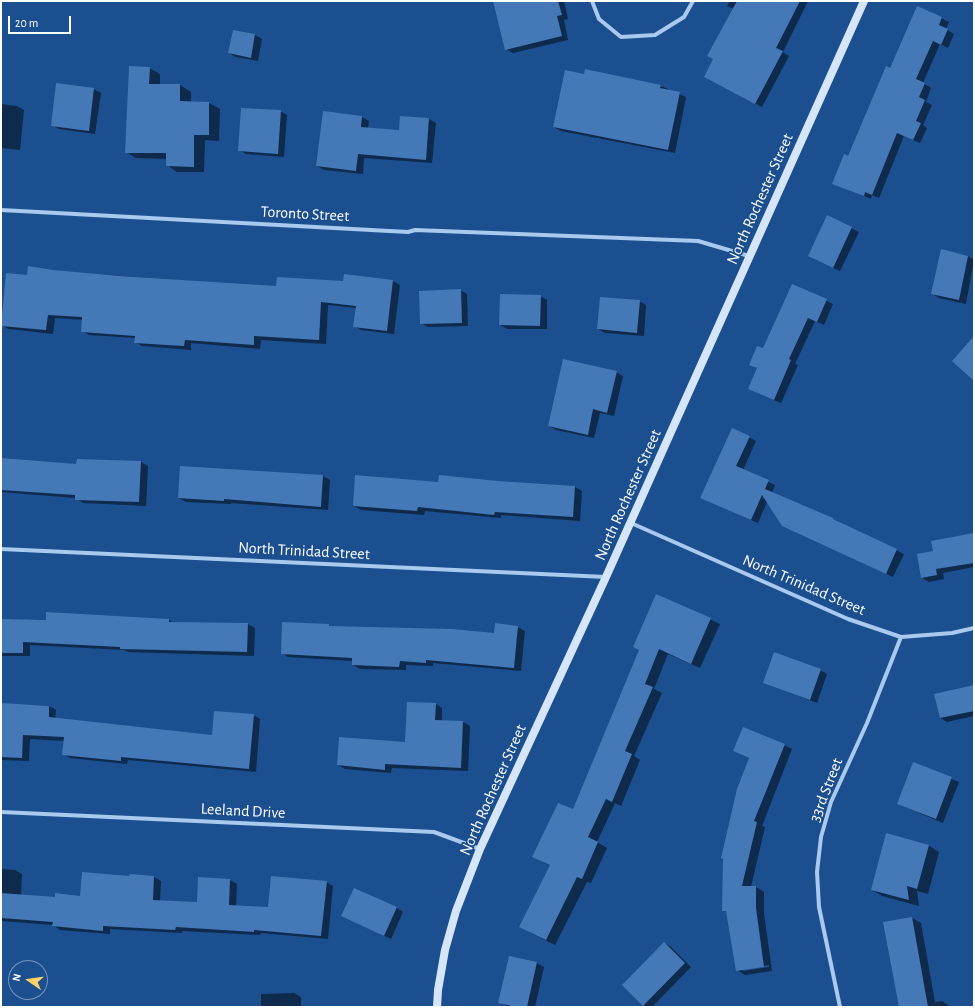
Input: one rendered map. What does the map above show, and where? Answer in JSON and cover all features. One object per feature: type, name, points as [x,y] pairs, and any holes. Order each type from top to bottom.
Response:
[{"type":"street","points":[[592,1],[599,19],[621,37],[655,35],[684,17],[693,1]]},
{"type":"street","name":"North Rochester Street","points":[[437,1007],[438,990],[445,950],[456,911],[480,849],[631,523],[864,1]]},
{"type":"street","name":"Toronto Street","points":[[1,210],[408,232],[415,230],[698,242],[749,256]]},
{"type":"street","name":"North Trinidad Street","points":[[631,523],[848,619],[901,637],[952,633],[974,628]]},
{"type":"street","name":"North Trinidad Street","points":[[1,549],[606,578]]},
{"type":"street","name":"33rd Street","points":[[840,1007],[819,907],[817,872],[821,837],[831,802],[867,723],[901,637]]},
{"type":"street","name":"Leeland Drive","points":[[1,812],[434,832],[480,849]]},
{"type":"building","points":[[493,1],[558,1],[562,15],[557,16],[562,36],[505,50]]},
{"type":"building","points":[[737,1],[800,1],[776,48],[783,51],[755,104],[704,77],[713,59],[707,56]]},
{"type":"building","points":[[917,6],[942,17],[939,25],[948,29],[941,45],[933,41],[916,79],[925,83],[919,97],[925,100],[916,121],[921,123],[913,140],[897,133],[872,195],[865,192],[864,196],[832,184],[844,154],[848,156],[886,66],[890,68]]},
{"type":"building","points":[[233,30],[255,34],[251,58],[228,53]]},
{"type":"building","points":[[129,66],[150,67],[149,84],[180,84],[180,101],[209,102],[209,135],[194,135],[194,167],[166,166],[166,153],[125,153]]},
{"type":"building","points":[[585,69],[661,85],[660,88],[680,92],[668,150],[553,127],[565,70],[584,74]]},
{"type":"building","points":[[56,83],[94,88],[89,131],[51,126]]},
{"type":"building","points":[[241,108],[281,110],[278,154],[238,151]]},
{"type":"building","points":[[323,111],[362,116],[361,127],[399,130],[400,116],[429,118],[426,160],[358,154],[356,171],[316,166]]},
{"type":"building","points":[[827,215],[852,227],[833,268],[808,256]]},
{"type":"building","points":[[941,249],[968,256],[959,300],[931,294]]},
{"type":"building","points":[[28,266],[53,270],[120,276],[276,286],[277,277],[343,281],[344,274],[393,280],[387,331],[353,327],[356,306],[321,302],[319,340],[254,336],[254,345],[185,340],[184,346],[134,343],[135,336],[81,332],[82,317],[48,315],[46,330],[1,326],[6,273],[27,275]]},
{"type":"building","points":[[792,284],[827,299],[817,322],[808,318],[789,359],[791,360],[774,400],[748,389],[757,368],[749,365],[757,346],[763,348]]},
{"type":"building","points":[[461,289],[462,323],[420,324],[419,291]]},
{"type":"building","points":[[500,294],[541,295],[540,326],[499,325]]},
{"type":"building","points":[[600,297],[640,300],[637,333],[597,329]]},
{"type":"building","points":[[974,336],[974,381],[952,361]]},
{"type":"building","points":[[563,359],[617,371],[607,413],[593,409],[588,435],[548,426]]},
{"type":"building","points":[[732,428],[750,436],[736,466],[769,480],[765,489],[833,518],[897,549],[886,574],[782,526],[762,495],[751,520],[700,498]]},
{"type":"building","points":[[1,458],[76,464],[77,459],[141,461],[139,502],[75,500],[75,495],[1,490]]},
{"type":"building","points":[[180,466],[323,475],[321,507],[224,499],[224,501],[178,498]]},
{"type":"building","points":[[355,475],[438,482],[439,475],[498,481],[575,486],[573,517],[495,512],[494,515],[418,507],[417,511],[353,506]]},
{"type":"building","points":[[974,533],[974,563],[936,569],[937,575],[921,578],[917,554],[933,551],[931,541]]},
{"type":"building","points":[[656,594],[711,618],[691,664],[659,649],[645,684],[653,687],[625,751],[632,754],[612,802],[606,799],[588,837],[598,842],[582,879],[577,877],[546,940],[519,927],[550,865],[532,857],[558,803],[573,809],[639,650],[633,647]]},
{"type":"building","points":[[46,612],[169,619],[169,622],[248,623],[247,652],[120,649],[120,647],[23,642],[23,653],[1,653],[1,619],[46,620]]},
{"type":"building","points":[[282,622],[329,624],[329,626],[452,629],[494,633],[495,623],[518,626],[514,668],[426,660],[426,663],[400,661],[399,667],[352,665],[352,658],[281,654]]},
{"type":"building","points":[[774,652],[821,669],[810,700],[763,683]]},
{"type":"building","points":[[974,685],[974,711],[940,718],[934,694]]},
{"type":"building","points":[[407,702],[436,703],[435,720],[463,721],[461,768],[385,764],[385,770],[337,765],[339,737],[405,742]]},
{"type":"building","points":[[1,703],[49,706],[49,717],[212,735],[214,711],[254,714],[249,769],[121,757],[121,761],[62,755],[64,737],[23,735],[22,758],[1,757]]},
{"type":"building","points":[[743,727],[785,744],[754,821],[757,822],[742,886],[756,886],[756,908],[764,967],[736,971],[726,911],[722,911],[723,859],[721,858],[737,789],[749,758],[733,751]]},
{"type":"building","points":[[913,762],[952,777],[936,819],[897,804]]},
{"type":"building","points":[[886,833],[929,845],[917,889],[907,886],[909,900],[871,890]]},
{"type":"building","points":[[82,872],[129,876],[130,874],[154,876],[153,900],[197,902],[198,877],[230,879],[229,905],[268,907],[271,876],[327,881],[321,936],[254,930],[254,932],[176,927],[175,930],[103,926],[103,931],[52,926],[53,922],[1,918],[1,893],[55,897],[55,893],[80,896]]},
{"type":"building","points":[[354,888],[397,907],[384,936],[341,916]]},
{"type":"building","points":[[912,917],[928,1007],[899,1007],[883,922]]},
{"type":"building","points":[[664,942],[685,963],[643,1006],[622,985]]},
{"type":"building","points":[[509,956],[537,962],[527,1007],[516,1007],[498,1003]]}]
